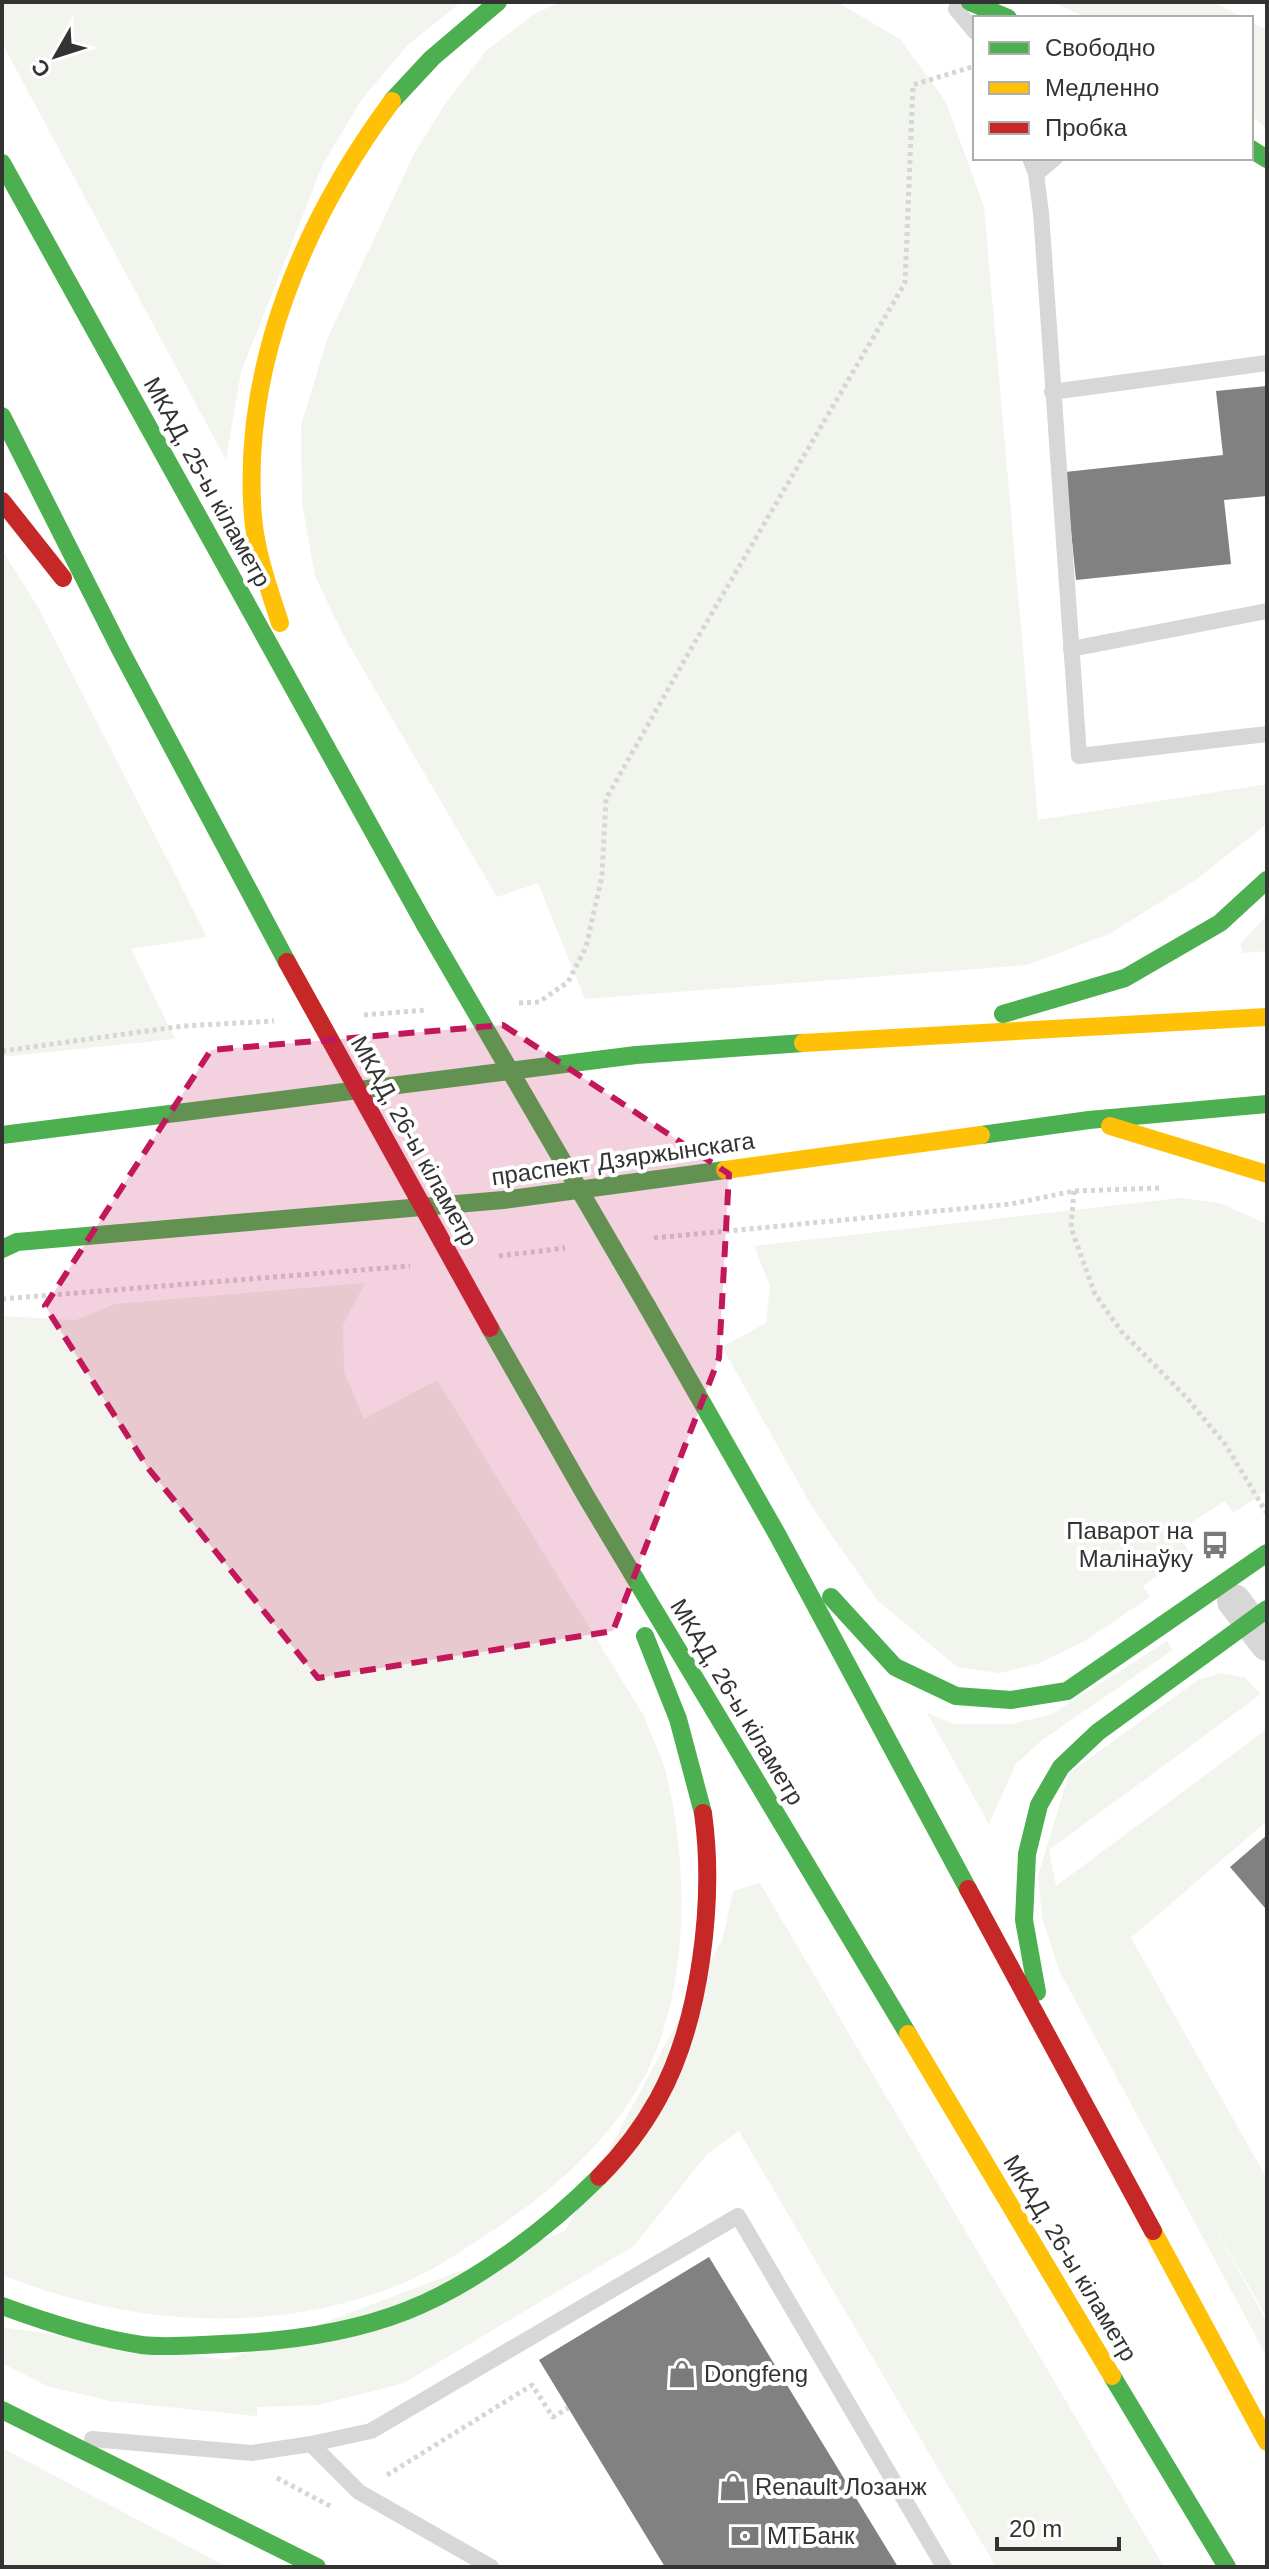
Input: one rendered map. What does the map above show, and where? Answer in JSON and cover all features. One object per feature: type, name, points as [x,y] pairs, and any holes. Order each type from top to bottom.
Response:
[{"type":"highway","points":[[310,717],[262,568],[253,516],[256,404],[269,346],[293,272],[362,141],[397,95],[444,44],[498,2]]},
{"type":"highway","points":[[970,2],[1003,16]]},
{"type":"highway","name":"МКАД, 25-ы кіламетр","points":[[2,163],[425,925],[777,1534]]},
{"type":"highway","points":[[2,416],[122,653]]},
{"type":"highway","points":[[2,501],[122,653]]},
{"type":"highway","name":"МКАД, 26-ы кіламетр","points":[[122,653],[287,962],[587,1498],[1227,2567]]},
{"type":"highway","points":[[935,1034],[1125,978],[1220,923],[1267,880]]},
{"type":"highway","points":[[2,1135],[636,1055],[935,1034],[1267,1017]]},
{"type":"highway","name":"праспект Дзяржынскага","points":[[10,1246],[503,1200],[1089,1120],[1267,1104]]},
{"type":"highway","points":[[1089,1120],[1267,1174]]},
{"type":"highway","points":[[2,2306],[60,2327],[146,2345],[240,2344],[310,2337],[401,2313],[476,2276],[547,2225],[598,2180],[646,2120],[676,2059],[691,2000],[706,1925],[708,1864],[702,1803],[665,1684],[587,1498]]},
{"type":"highway","points":[[777,1534],[862,1634],[895,1667],[956,1696],[1011,1700],[1067,1691],[1267,1553]]},
{"type":"highway","points":[[777,1534],[1267,2442]]},
{"type":"highway","points":[[1043,2030],[1024,1920],[1027,1854],[1039,1805],[1061,1767],[1098,1732],[1261,1625]]},
{"type":"highway","points":[[2,2410],[317,2567]]},
{"type":"street","points":[[1222,1585],[1261,1625]]},
{"type":"lane","points":[[950,2],[973,30]]},
{"type":"lane","points":[[1033,166],[1041,213],[1079,756],[1267,734]]},
{"type":"lane","points":[[1052,392],[1267,363]]},
{"type":"lane","points":[[1071,649],[1267,611]]},
{"type":"lane","points":[[51,2436],[252,2453],[371,2431],[738,2216],[944,2567]]},
{"type":"lane","points":[[311,2444],[359,2492],[491,2567]]},
{"type":"path","points":[[507,1004],[539,1002],[568,982],[586,947],[602,876],[606,799],[905,283],[913,85],[973,67]]},
{"type":"path","points":[[351,1015],[429,1010]]},
{"type":"path","points":[[2,1051],[183,1026],[288,1020]]},
{"type":"path","points":[[650,1239],[1011,1204],[1074,1191],[1071,1228],[1095,1294],[1121,1331],[1186,1397],[1225,1444],[1267,1512]]},
{"type":"path","points":[[491,1256],[571,1248]]},
{"type":"path","points":[[2,1299],[412,1265]]},
{"type":"path","points":[[269,2473],[335,2509],[532,2385],[553,2417],[568,2408]]},
{"type":"highlighted area","points":[[503,1025],[729,1174],[719,1358],[613,1631],[318,1678],[148,1468],[45,1306],[211,1050]]},
{"type":"shaded area","points":[[2,2],[461,2],[408,45],[362,99],[323,164],[241,372],[226,460],[2,43]]},
{"type":"shaded area","points":[[561,2],[837,2],[900,39],[946,102],[984,207],[1038,820],[1267,784],[1267,824],[1194,881],[1109,934],[1027,965],[585,999],[538,883],[497,897],[343,635],[315,576],[302,503],[301,425],[328,337],[414,154],[445,104],[486,51],[534,14]]},
{"type":"shaded area","points":[[1052,2],[1213,2],[1240,16],[1083,16]]},
{"type":"shaded area","points":[[1253,23],[1267,30],[1267,128],[1253,118]]},
{"type":"shaded area","points":[[2,550],[39,609],[207,937],[131,949],[175,1039],[2,1057]]},
{"type":"shaded area","points":[[1267,915],[1267,951],[1243,953],[1240,944]]},
{"type":"shaded area","points":[[1180,1198],[1220,1203],[1267,1224],[1267,1490],[1233,1513],[1225,1501],[1176,1532],[1190,1553],[1143,1586],[1150,1597],[1083,1642],[1037,1664],[1000,1673],[957,1667],[877,1600],[812,1507],[722,1347],[766,1323],[770,1286],[754,1246]]},
{"type":"shaded area","points":[[365,1283],[343,1325],[344,1372],[364,1419],[437,1380],[644,1716],[659,1752],[674,1811],[681,1892],[676,1976],[667,2017],[654,2055],[637,2090],[609,2129],[576,2165],[501,2225],[448,2260],[405,2282],[343,2303],[294,2313],[245,2318],[195,2318],[145,2313],[49,2292],[2,2275],[2,1316],[76,1320],[115,1304]]},
{"type":"shaded area","points":[[1167,1641],[1173,1650],[1042,1740],[1016,1764],[989,1824],[927,1713],[953,1724],[1011,1724],[1050,1715]]},
{"type":"shaded area","points":[[1220,1673],[1244,1677],[1261,1694],[1049,1850],[1056,1886],[1267,1729],[1267,1821],[1131,1938],[1267,2179],[1267,2318],[1204,2208],[1267,2322],[1267,2357],[1059,1970],[1042,1917],[1038,1876],[1069,1773],[1198,1680]]},
{"type":"shaded area","points":[[760,1883],[1164,2567],[996,2567],[739,2131],[707,2154],[634,2246],[404,2383],[318,2405],[257,2407],[257,2416],[110,2401],[47,2386],[2,2363],[2,2327],[226,2360],[565,2231],[723,1938],[733,1891]]},
{"type":"shaded area","points":[[2,2448],[227,2567],[2,2567]]},
{"type":"building","points":[[1267,386],[1267,496],[1224,500],[1231,564],[1076,580],[1065,472],[1223,455],[1216,391]]},
{"type":"building","points":[[1267,1835],[1267,1906],[1265,1908],[1230,1867]]},
{"type":"building","name":"Renault Лозанж","points":[[709,2257],[898,2567],[665,2567],[539,2360]]},
{"type":"traffic: fast","points":[[392,101],[432,58],[498,2]]},
{"type":"traffic: fast","points":[[970,2],[1003,16]]},
{"type":"traffic: fast","points":[[1253,150],[1267,159]]},
{"type":"traffic: fast","points":[[2,163],[425,925]]},
{"type":"traffic: fast","points":[[2,416],[122,653],[287,962]]},
{"type":"traffic: fast","points":[[1003,1014],[1125,978],[1220,923],[1267,880]]},
{"type":"traffic: fast","points":[[425,925],[647,1306]]},
{"type":"traffic: fast","points":[[2,1135],[636,1055],[803,1043]]},
{"type":"traffic: fast","points":[[981,1135],[1089,1120],[1267,1104]]},
{"type":"traffic: fast","points":[[2,1249],[17,1242],[503,1200],[725,1170]]},
{"type":"traffic: fast","points":[[647,1306],[777,1534],[968,1889]]},
{"type":"traffic: fast","points":[[490,1328],[587,1498],[908,2034]]},
{"type":"traffic: fast","points":[[831,1597],[895,1667],[956,1696],[1011,1700],[1067,1691],[1267,1553]]},
{"type":"traffic: fast","points":[[1037,1992],[1024,1920],[1027,1854],[1039,1805],[1061,1767],[1098,1732],[1267,1609]]},
{"type":"traffic: fast","points":[[645,1636],[678,1719],[703,1813]]},
{"type":"traffic: fast","points":[[2,2306],[89,2334],[152,2346],[268,2341],[338,2331],[406,2311],[458,2286],[533,2235],[599,2177]]},
{"type":"traffic: fast","points":[[1112,2376],[1227,2567]]},
{"type":"traffic: fast","points":[[2,2410],[317,2567]]},
{"type":"traffic: slow","points":[[280,623],[260,557],[253,517],[252,461],[257,405],[285,297],[306,245],[331,195],[392,101]]},
{"type":"traffic: slow","points":[[803,1043],[1267,1017]]},
{"type":"traffic: slow","points":[[1110,1126],[1267,1174]]},
{"type":"traffic: slow","points":[[725,1170],[981,1135]]},
{"type":"traffic: slow","points":[[908,2034],[1112,2376]]},
{"type":"traffic: slow","points":[[1153,2231],[1267,2442]]},
{"type":"traffic: jam","points":[[2,501],[63,578]]},
{"type":"traffic: jam","points":[[287,962],[490,1328]]},
{"type":"traffic: jam","points":[[599,2177],[652,2110],[673,2068],[685,2034],[701,1959],[705,1921],[707,1883],[703,1813]]},
{"type":"traffic: jam","points":[[968,1889],[1153,2231]]},
{"type":"place","name":"Паварот на Малінаўку","points":[[1215,1545]]},
{"type":"place","name":"Dongfeng","points":[[682,2374]]},
{"type":"place","name":"Renault Лозанж","points":[[733,2487]]},
{"type":"place","name":"МТБанк","points":[[745,2536]]}]
